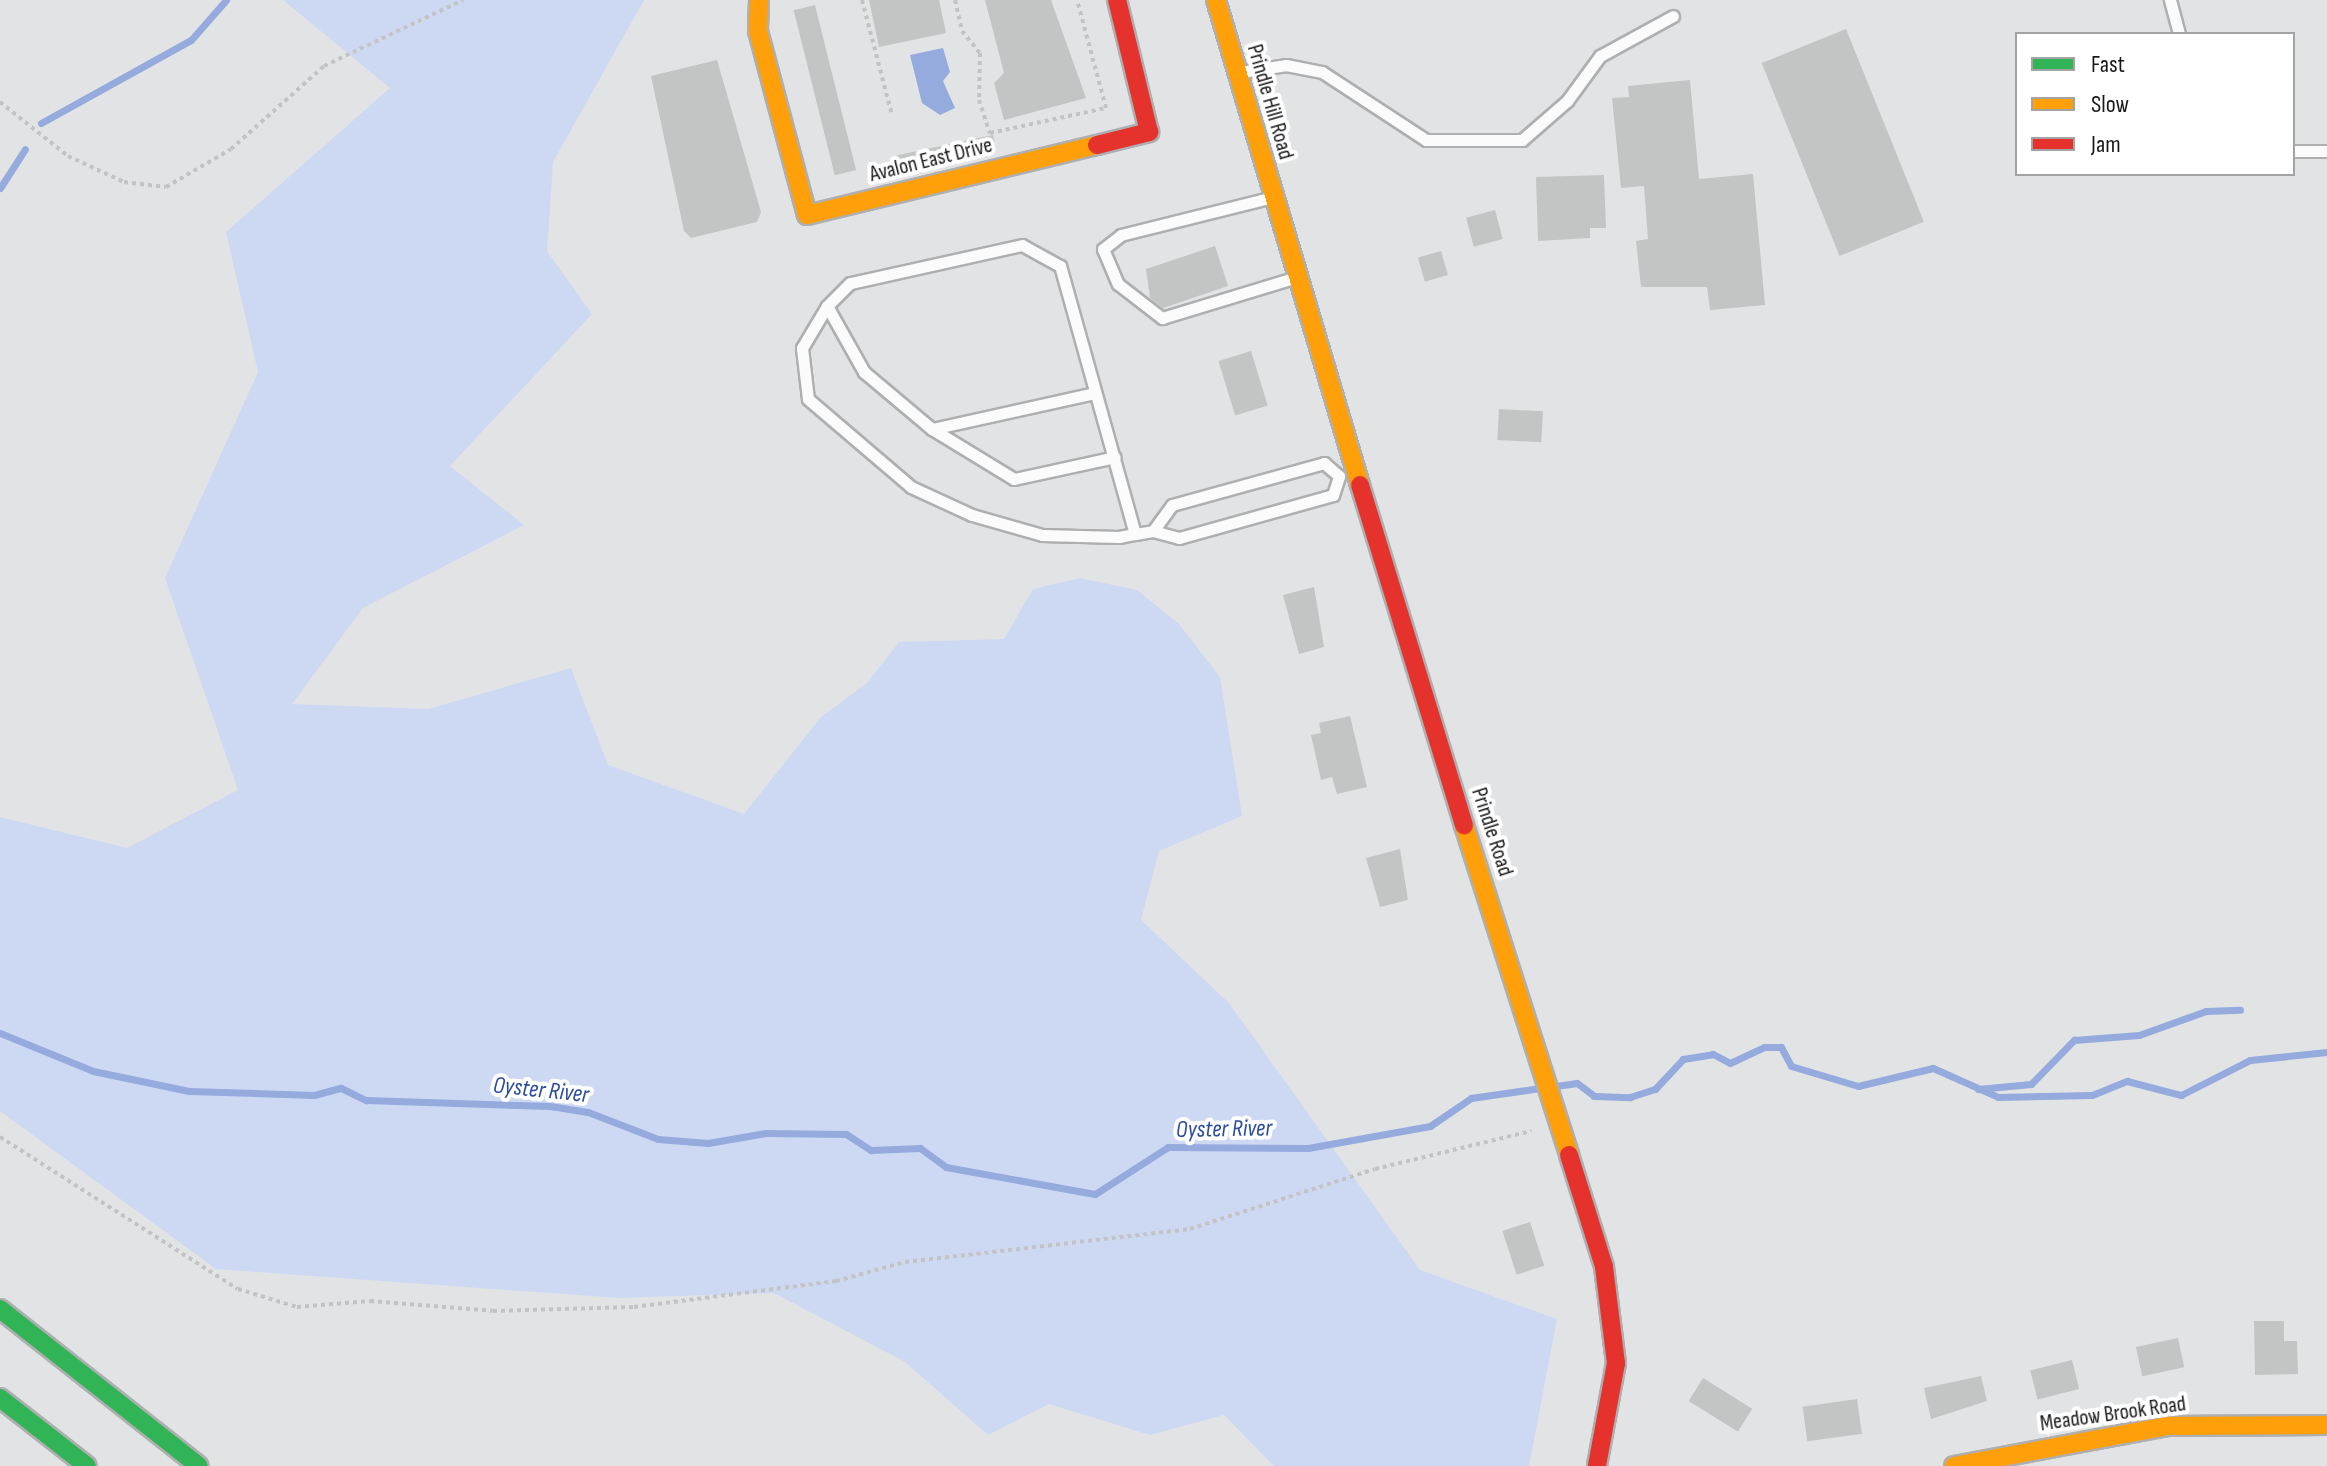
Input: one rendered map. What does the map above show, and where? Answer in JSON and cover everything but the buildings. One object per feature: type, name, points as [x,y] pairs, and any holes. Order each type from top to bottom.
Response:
[{"type":"main road","name":"Avalon East Drive","points":[[759,0],[758,31],[807,215],[1149,132],[1117,0]]},
{"type":"main road","name":"Prindle Hill Road","points":[[1216,0],[1280,218]]},
{"type":"main road","name":"Prindle Road","points":[[1280,218],[1347,473],[1558,1118],[1615,1333],[1613,1399],[1597,1466]]},
{"type":"main road","points":[[0,1309],[199,1466]]},
{"type":"main road","points":[[0,1398],[87,1466]]},
{"type":"main road","name":"Meadow Brook Road","points":[[1954,1466],[2168,1426],[2327,1425]]},
{"type":"lane","points":[[2170,0],[2178,32]]},
{"type":"lane","points":[[1236,73],[1286,65],[1322,72],[1426,140],[1522,140],[1567,101],[1600,56],[1673,16]]},
{"type":"lane","points":[[2295,151],[2327,151]]},
{"type":"lane","points":[[1273,197],[1121,235],[1103,249],[1118,284],[1162,318],[1297,276]]},
{"type":"lane","points":[[1135,534],[1060,266],[1022,245],[850,283],[827,306],[802,348],[808,399],[911,487],[1042,535],[1135,534],[1153,531],[1179,538],[1333,495],[1347,473],[1324,463],[1172,505],[1153,531]]},
{"type":"lane","points":[[827,306],[864,372],[932,429],[1014,479],[1115,457]]},
{"type":"lane","points":[[932,429],[1094,393]]},
{"type":"path","points":[[0,102],[68,156],[124,182],[166,187],[242,140],[324,66],[463,0]]},
{"type":"path","points":[[862,0],[892,115]]},
{"type":"path","points":[[955,0],[962,31],[980,53],[979,100],[990,133],[1106,108],[1077,0]]},
{"type":"path","points":[[0,1137],[238,1289],[297,1307],[370,1301],[493,1311],[634,1307],[836,1281],[905,1262],[1190,1229],[1375,1169],[1468,1151],[1558,1118]]},
{"type":"shaded area","points":[[283,0],[644,0],[553,162],[547,251],[592,314],[450,466],[524,525],[363,608],[292,704],[428,709],[571,668],[608,765],[744,814],[821,717],[867,683],[899,642],[1004,639],[1033,589],[1080,578],[1137,590],[1179,624],[1220,677],[1242,816],[1159,851],[1141,920],[1229,1003],[1420,1270],[1557,1319],[1529,1466],[1274,1466],[1224,1415],[1150,1435],[1049,1404],[988,1435],[905,1362],[774,1293],[619,1298],[216,1269],[0,1111],[0,817],[127,848],[238,790],[165,578],[258,372],[226,232],[390,88]]},
{"type":"water","points":[[943,48],[950,72],[943,81],[955,108],[940,115],[922,103],[910,55]]},
{"type":"waterway","points":[[41,123],[191,40],[226,0]]},
{"type":"waterway","points":[[0,188],[25,149]]},
{"type":"waterway","points":[[1978,1089],[2031,1084],[2074,1040],[2139,1035],[2206,1011],[2240,1010]]},
{"type":"waterway","name":"Oyster River","points":[[0,1033],[93,1071],[189,1091],[314,1095],[341,1088],[366,1100],[550,1106],[588,1112],[658,1139],[708,1143],[766,1133],[846,1134],[871,1150],[920,1148],[946,1167],[1095,1194],[1168,1147],[1308,1148],[1430,1126],[1471,1098],[1540,1088]]},
{"type":"waterway","name":"Oyster River","points":[[1556,1086],[1577,1083],[1594,1096],[1630,1097],[1655,1089],[1683,1059],[1713,1054],[1730,1063],[1764,1047],[1781,1047],[1791,1066],[1858,1086],[1933,1068],[1998,1097],[2092,1095],[2127,1081],[2181,1095],[2250,1060],[2327,1052]]},
{"type":"traffic: fast","points":[[0,1309],[199,1466]]},
{"type":"traffic: fast","points":[[0,1398],[87,1466]]},
{"type":"traffic: slow","points":[[759,0],[758,31],[807,215],[1097,145]]},
{"type":"traffic: slow","points":[[1216,0],[1360,485]]},
{"type":"traffic: slow","points":[[1464,825],[1569,1155]]},
{"type":"traffic: slow","points":[[1954,1466],[2168,1426],[2327,1425]]},
{"type":"traffic: jam","points":[[1097,145],[1149,132],[1117,0]]},
{"type":"traffic: jam","points":[[1360,485],[1464,825]]},
{"type":"traffic: jam","points":[[1569,1155],[1604,1267],[1616,1363],[1597,1466]]}]
